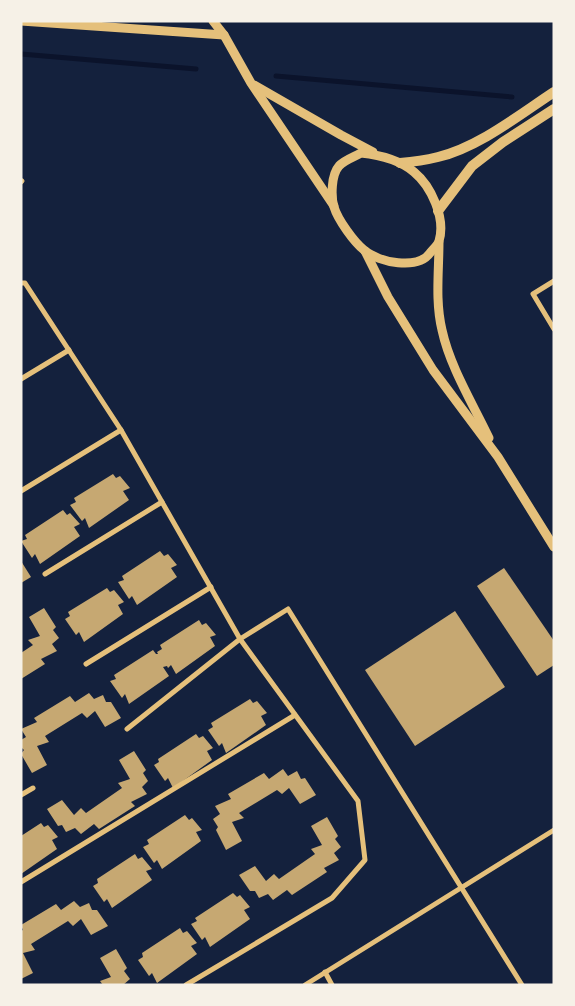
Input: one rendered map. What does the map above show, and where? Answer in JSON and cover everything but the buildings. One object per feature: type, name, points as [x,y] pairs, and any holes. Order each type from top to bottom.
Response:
[{"type":"main road","points":[[400,163],[439,157],[464,147],[496,130],[554,92]]},
{"type":"main road","points":[[438,211],[472,166],[503,142],[554,109]]},
{"type":"street","points":[[213,21],[224,35],[252,84],[334,206],[346,229],[365,251],[388,297],[433,370],[498,457],[554,547]]},
{"type":"street","points":[[21,22],[224,35]]},
{"type":"street","points":[[252,84],[341,135],[400,163],[414,172],[426,185],[438,211],[440,225],[438,301],[448,354],[498,457]]},
{"type":"street","points":[[334,206],[334,176],[338,167],[348,159],[362,153],[380,155]]},
{"type":"street","points":[[365,251],[391,262],[409,263],[426,258],[439,241]]},
{"type":"street","points":[[554,281],[533,294],[554,329]]},
{"type":"street","points":[[21,283],[25,283],[121,430],[240,639],[358,801],[365,860],[332,898],[186,985]]},
{"type":"street","points":[[21,379],[69,350]]},
{"type":"street","points":[[21,491],[121,430]]},
{"type":"street","points":[[45,574],[162,502]]},
{"type":"street","points":[[86,664],[211,587]]},
{"type":"street","points":[[127,729],[240,639],[288,609],[522,985]]},
{"type":"street","points":[[21,882],[296,715]]},
{"type":"street","points":[[21,795],[33,788]]},
{"type":"street","points":[[305,985],[554,830]]},
{"type":"street","points":[[325,972],[332,985]]},
{"type":"waterway","points":[[21,54],[196,69]]},
{"type":"waterway","points":[[276,76],[512,97]]}]
